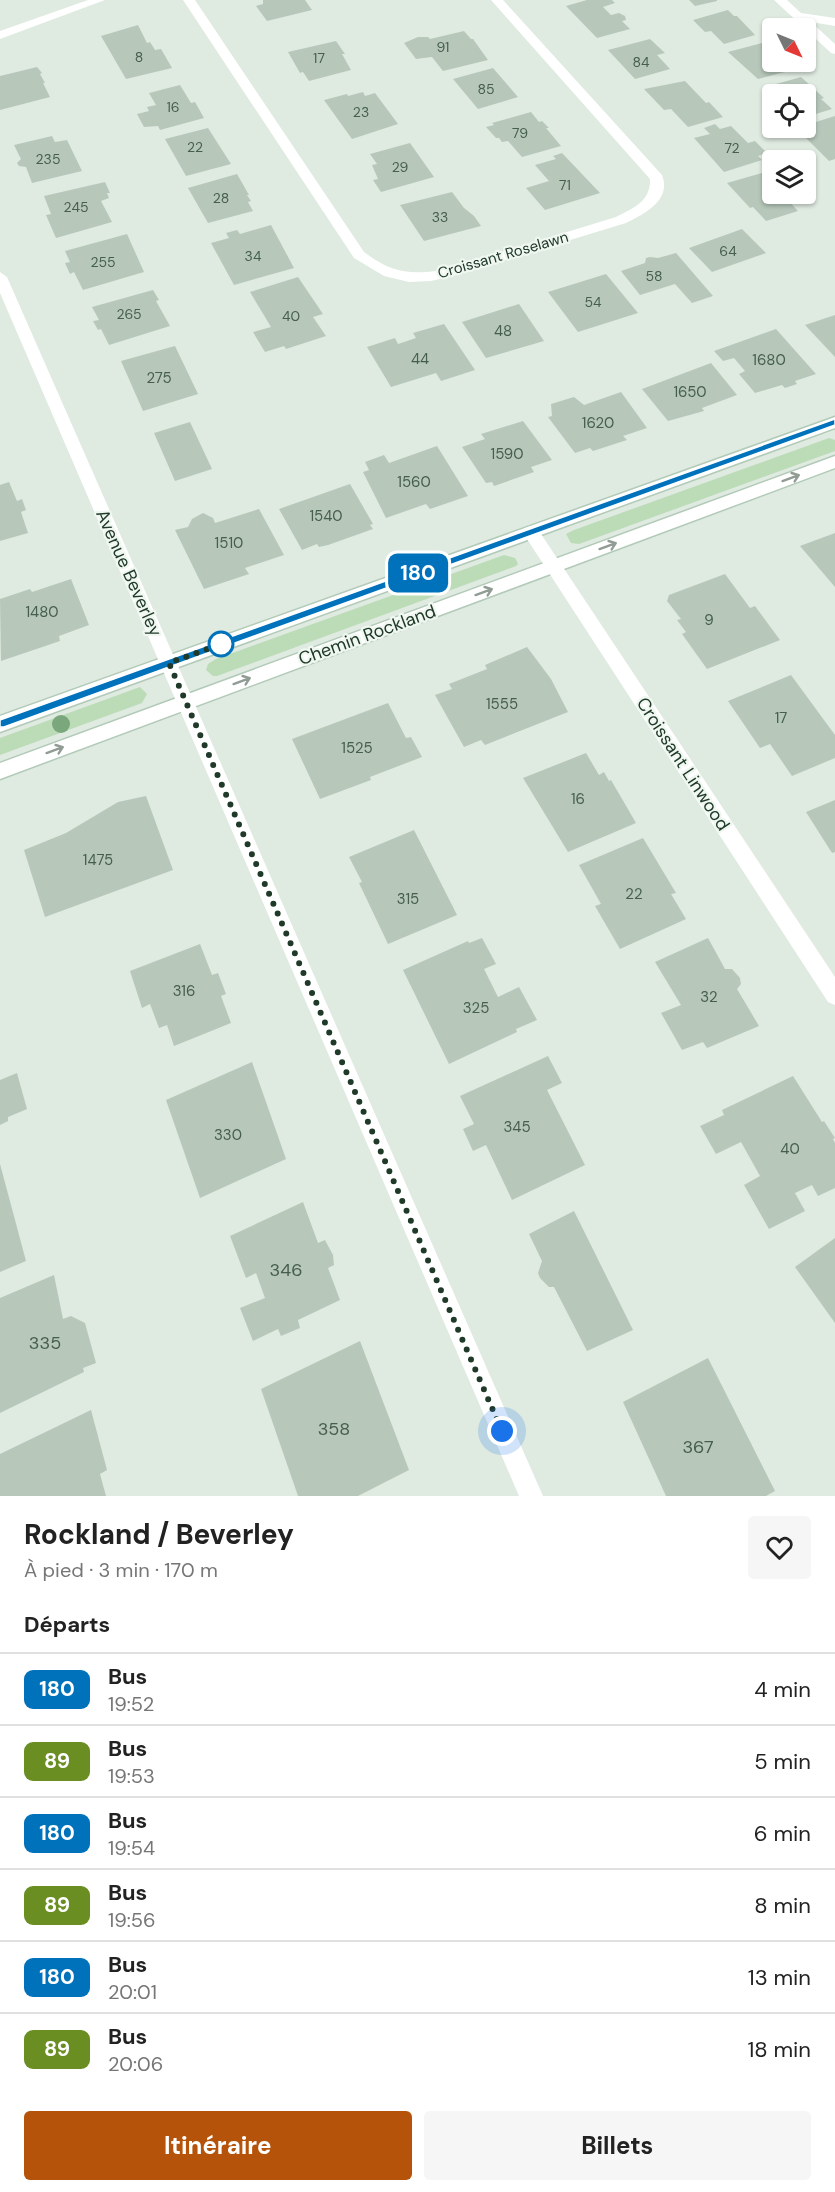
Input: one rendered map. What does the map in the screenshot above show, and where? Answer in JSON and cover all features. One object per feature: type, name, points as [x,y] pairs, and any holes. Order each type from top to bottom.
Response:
[{"type":"street","points":[[0,35],[99,0]]},
{"type":"street","name":"Croissant Roselawn","points":[[189,0],[358,255],[375,268],[397,277],[419,278],[444,274],[621,220],[641,210],[654,200],[658,188],[657,178],[497,0]]},
{"type":"street","points":[[780,0],[835,50]]},
{"type":"street","points":[[798,16],[835,22]]},
{"type":"street","name":"Avenue Beverley","points":[[0,277],[531,1496]]},
{"type":"street","points":[[0,724],[835,422]]},
{"type":"street","name":"Chemin Rockland","points":[[0,771],[835,462]]},
{"type":"street","name":"Croissant Linwood","points":[[531,532],[835,995]]},
{"type":"green space","points":[[829,438],[835,440],[835,451],[579,544],[571,543],[566,534],[574,530]]},
{"type":"green space","points":[[504,555],[515,558],[518,564],[217,676],[213,676],[206,670],[208,664],[216,659]]},
{"type":"green space","points":[[140,687],[147,694],[142,703],[0,755],[0,738]]},
{"type":"building","points":[[263,0],[305,0],[312,10],[267,21],[256,6],[263,4]]},
{"type":"building","points":[[587,0],[612,0],[615,3],[603,7],[611,15],[619,13],[625,16],[626,20],[622,21],[630,29],[597,38],[566,6]]},
{"type":"building","points":[[689,0],[717,0],[717,1],[695,6]]},
{"type":"building","points":[[728,10],[755,35],[724,44],[711,31],[705,32],[693,20]]},
{"type":"building","points":[[138,25],[147,43],[150,42],[155,50],[161,49],[172,68],[126,79],[101,36]]},
{"type":"building","points":[[464,31],[473,39],[488,60],[443,71],[432,57],[416,59],[404,43],[418,37],[430,39]]},
{"type":"building","points":[[650,39],[665,53],[657,55],[670,69],[635,79],[608,50]]},
{"type":"building","points":[[336,41],[345,54],[342,54],[351,70],[309,81],[303,72],[300,73],[288,52]]},
{"type":"building","points":[[762,43],[762,72],[784,72],[758,79],[728,52]]},
{"type":"building","points":[[37,67],[42,73],[40,74],[45,83],[43,83],[50,97],[0,110],[0,76]]},
{"type":"building","points":[[493,68],[518,97],[478,109],[453,79]]},
{"type":"building","points":[[801,77],[809,84],[776,84]]},
{"type":"building","points":[[685,81],[723,117],[688,127],[671,109],[664,110],[644,89]]},
{"type":"building","points":[[180,85],[191,103],[195,102],[204,118],[160,130],[158,126],[144,127],[137,114],[149,111],[147,107],[156,105],[149,93]]},
{"type":"building","points":[[816,91],[824,98],[821,99],[832,109],[816,114]]},
{"type":"building","points":[[363,92],[365,96],[375,93],[398,124],[352,139],[324,100]]},
{"type":"building","points":[[531,112],[539,122],[542,121],[549,128],[546,128],[561,146],[522,157],[508,141],[502,142],[486,127],[494,125],[492,123]]},
{"type":"building","points":[[835,116],[835,159],[829,161],[806,138],[816,138],[816,122]]},
{"type":"building","points":[[715,124],[720,129],[731,126],[748,143],[755,141],[764,150],[762,150],[762,155],[758,156],[762,160],[724,172],[694,138],[710,134],[704,128]]},
{"type":"building","points":[[208,128],[231,164],[186,176],[165,139]]},
{"type":"building","points":[[52,136],[55,142],[67,140],[82,171],[32,183],[26,167],[19,166],[17,163],[21,159],[14,145]]},
{"type":"building","points":[[410,143],[434,177],[381,192],[373,180],[378,179],[372,165],[377,164],[370,154]]},
{"type":"building","points":[[562,153],[600,193],[545,210],[526,188],[549,181],[535,165],[556,159],[553,156]]},
{"type":"building","points":[[762,173],[762,204],[791,204],[798,211],[766,221],[753,207],[750,208],[727,183]]},
{"type":"building","points":[[237,174],[249,195],[247,195],[251,201],[248,202],[253,211],[208,223],[188,188]]},
{"type":"building","points":[[105,182],[110,193],[107,193],[109,198],[101,201],[112,222],[56,238],[46,215],[51,214],[44,196]]},
{"type":"building","points":[[452,192],[481,226],[424,241],[400,205]]},
{"type":"building","points":[[271,225],[294,268],[234,285],[211,243],[229,238],[226,233],[237,230],[240,234]]},
{"type":"building","points":[[742,229],[766,253],[712,272],[689,248]]},
{"type":"building","points":[[127,234],[144,272],[83,290],[74,272],[70,274],[65,263],[70,262],[65,251]]},
{"type":"building","points":[[676,253],[713,296],[692,303],[675,284],[640,295],[621,271],[645,263],[646,258],[658,258]]},
{"type":"building","points":[[606,274],[638,313],[578,332],[548,292]]},
{"type":"building","points":[[298,277],[323,314],[313,317],[326,336],[286,349],[284,346],[265,352],[253,332],[271,327],[250,292]]},
{"type":"building","points":[[153,290],[159,300],[156,301],[170,326],[109,345],[101,329],[98,330],[93,321],[99,320],[92,307]]},
{"type":"building","points":[[519,304],[544,341],[486,358],[462,322]]},
{"type":"building","points":[[835,315],[835,357],[805,325]]},
{"type":"building","points":[[444,324],[475,370],[441,381],[436,373],[391,387],[367,347],[395,338],[398,344],[416,338],[413,333]]},
{"type":"building","points":[[776,329],[816,374],[795,381],[797,384],[785,388],[782,385],[755,393],[739,374],[745,371],[734,358],[723,361],[714,351]]},
{"type":"building","points":[[175,346],[198,394],[143,411],[121,361]]},
{"type":"building","points":[[711,363],[737,395],[702,408],[704,411],[668,421],[642,389]]},
{"type":"building","points":[[621,392],[647,428],[623,436],[627,440],[593,451],[590,448],[575,453],[548,417],[552,416],[551,404],[574,397],[584,405]]},
{"type":"building","points":[[523,421],[552,460],[531,467],[534,472],[494,486],[492,482],[486,483],[462,447],[485,439],[481,434]]},
{"type":"building","points":[[190,422],[212,469],[175,481],[154,433]]},
{"type":"building","points":[[437,446],[468,496],[430,509],[426,504],[386,518],[363,472],[369,470],[365,462],[384,455],[389,463]]},
{"type":"building","points":[[9,482],[17,501],[22,499],[26,510],[21,512],[28,533],[0,541],[0,485]]},
{"type":"building","points":[[350,484],[373,524],[370,525],[373,529],[328,545],[319,547],[317,544],[302,550],[279,509]]},
{"type":"building","points":[[259,509],[284,555],[245,568],[249,574],[204,589],[175,530],[188,527],[192,519],[203,513],[213,518],[215,523]]},
{"type":"building","points":[[835,533],[835,587],[800,546]]},
{"type":"building","points":[[725,574],[750,608],[755,606],[780,640],[707,669],[682,634],[686,632],[677,620],[681,619],[667,601],[669,595]]},
{"type":"building","points":[[71,579],[89,625],[59,636],[60,641],[1,661],[0,599],[30,589],[32,592]]},
{"type":"building","points":[[527,647],[551,679],[568,712],[485,745],[481,740],[464,747],[435,695],[452,689],[449,684],[487,669],[485,665]]},
{"type":"building","points":[[791,675],[835,735],[835,758],[792,776],[770,744],[760,748],[728,701]]},
{"type":"building","points":[[388,703],[406,738],[411,737],[422,757],[370,777],[371,780],[320,799],[292,739]]},
{"type":"building","points":[[586,753],[599,775],[604,772],[609,781],[611,780],[636,823],[568,852],[523,778]]},
{"type":"building","points":[[146,796],[173,870],[45,917],[24,850],[66,833],[118,802]]},
{"type":"building","points":[[835,800],[835,852],[832,853],[806,812]]},
{"type":"building","points":[[414,830],[457,915],[388,944],[349,857]]},
{"type":"building","points":[[643,838],[676,893],[671,894],[686,919],[620,949],[595,906],[601,904],[579,865]]},
{"type":"building","points":[[482,938],[496,964],[484,969],[498,997],[519,987],[537,1020],[449,1064],[403,970],[468,941],[469,943]]},
{"type":"building","points":[[708,938],[725,969],[732,969],[740,978],[741,984],[737,989],[759,1026],[707,1048],[703,1042],[682,1050],[661,1013],[681,1005],[655,962]]},
{"type":"building","points":[[200,944],[212,975],[218,973],[226,994],[221,996],[231,1023],[174,1046],[167,1025],[159,1028],[150,1004],[142,1008],[130,971]]},
{"type":"building","points":[[548,1056],[562,1083],[547,1090],[585,1165],[512,1200],[486,1145],[473,1151],[463,1129],[474,1124],[460,1096]]},
{"type":"building","points":[[252,1062],[286,1159],[200,1198],[166,1100]]},
{"type":"building","points":[[17,1073],[27,1109],[8,1117],[8,1121],[0,1125],[0,1080]]},
{"type":"building","points":[[793,1076],[835,1138],[833,1139],[835,1143],[835,1188],[818,1196],[812,1185],[795,1193],[805,1211],[769,1229],[744,1185],[760,1176],[741,1142],[716,1154],[700,1126],[724,1115],[722,1110]]},
{"type":"building","points":[[0,1164],[26,1261],[0,1272]]},
{"type":"building","points":[[303,1202],[318,1243],[325,1240],[333,1255],[334,1265],[328,1268],[340,1300],[298,1320],[300,1328],[281,1336],[278,1329],[253,1341],[240,1308],[265,1298],[256,1273],[246,1278],[230,1236]]},
{"type":"building","points":[[574,1211],[633,1330],[587,1351],[554,1287],[549,1287],[540,1278],[538,1273],[542,1261],[529,1234]]},
{"type":"building","points":[[835,1238],[835,1323],[795,1267]]},
{"type":"building","points":[[54,1275],[63,1319],[71,1316],[85,1323],[96,1363],[83,1368],[84,1372],[0,1413],[0,1298]]},
{"type":"building","points":[[360,1341],[409,1470],[358,1496],[298,1496],[261,1389]]},
{"type":"building","points":[[708,1358],[775,1491],[766,1496],[666,1496],[623,1402]]},
{"type":"building","points":[[91,1410],[107,1470],[100,1474],[106,1496],[0,1496],[0,1454]]},
{"type":"bus line","name":"180","points":[[0,724],[835,422]]},
{"type":"route","points":[[221,644],[229,641],[169,663],[502,1431]]}]
